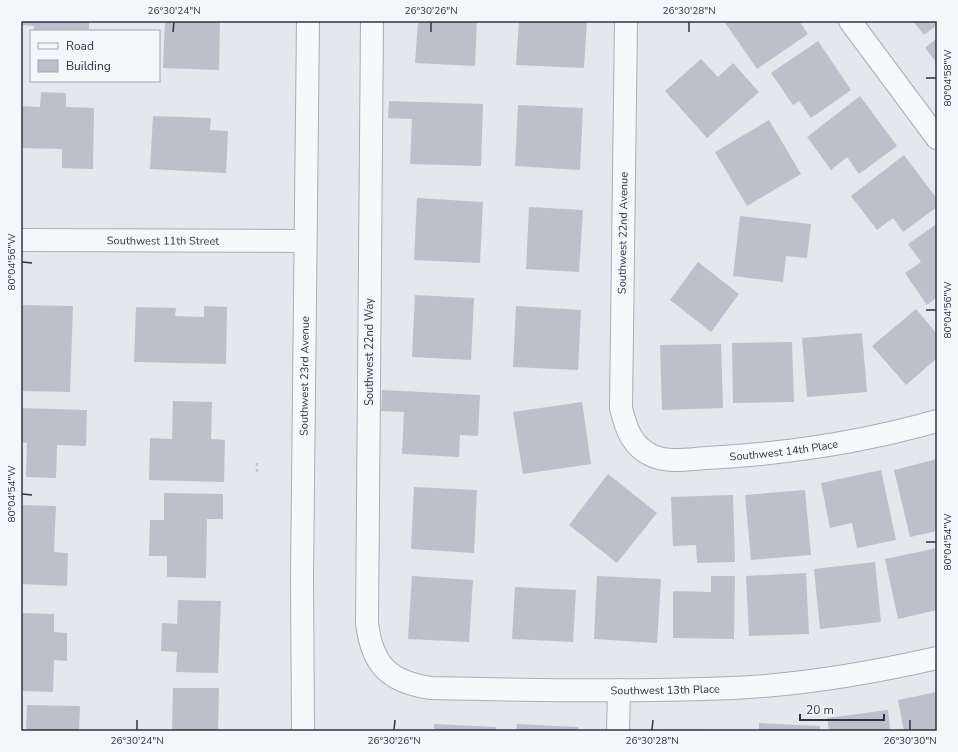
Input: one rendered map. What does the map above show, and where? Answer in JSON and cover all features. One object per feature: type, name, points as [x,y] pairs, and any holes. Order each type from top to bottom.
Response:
[{"type":"street","name":"Southwest 23rd Avenue","points":[[303,731],[302,576],[308,21]]},
{"type":"street","name":"Southwest 22nd Way","points":[[372,21],[367,623],[370,643],[378,661],[392,676]]},
{"type":"street","name":"Southwest 22nd Avenue","points":[[626,21],[621,408],[625,428],[634,441]]},
{"type":"street","points":[[850,21],[937,138]]},
{"type":"street","name":"Southwest 11th Street","points":[[21,240],[305,241]]},
{"type":"street","name":"Southwest 14th Place","points":[[634,441],[654,456],[674,460],[738,456],[824,446],[910,429],[937,421]]},
{"type":"street","name":"Southwest 13th Place","points":[[392,676],[410,685],[431,688],[619,690],[735,688],[798,682],[900,667],[937,658]]},
{"type":"street","points":[[618,731],[619,690]]},
{"type":"path","points":[[257,462],[257,472]]},
{"type":"building","points":[[21,21],[89,21],[89,30],[34,30],[34,26],[21,25]]},
{"type":"building","points":[[165,21],[220,21],[219,70],[163,68]]},
{"type":"building","points":[[418,21],[477,21],[475,66],[415,63]]},
{"type":"building","points":[[519,21],[587,21],[584,68],[516,65]]},
{"type":"building","points":[[724,21],[799,21],[808,34],[757,69]]},
{"type":"building","points":[[913,21],[937,21],[937,25],[924,35]]},
{"type":"building","points":[[937,38],[937,63],[925,48]]},
{"type":"building","points":[[818,41],[851,90],[811,118],[799,101],[793,105],[771,73]]},
{"type":"building","points":[[701,59],[718,77],[733,63],[759,92],[707,138],[665,91]]},
{"type":"building","points":[[41,92],[66,93],[66,107],[94,108],[93,169],[62,168],[62,149],[21,148],[21,106],[40,107]]},
{"type":"building","points":[[860,96],[897,146],[859,174],[847,157],[831,170],[807,137]]},
{"type":"building","points":[[389,101],[483,104],[481,166],[410,164],[412,119],[388,118]]},
{"type":"building","points":[[518,105],[583,108],[580,170],[515,166]]},
{"type":"building","points":[[153,116],[211,118],[210,130],[228,131],[226,173],[150,169]]},
{"type":"building","points":[[769,120],[801,174],[747,206],[715,152]]},
{"type":"building","points":[[904,155],[937,199],[937,207],[903,232],[893,218],[877,230],[851,196]]},
{"type":"building","points":[[417,198],[483,202],[480,263],[414,260]]},
{"type":"building","points":[[529,207],[583,210],[579,272],[526,269]]},
{"type":"building","points":[[740,216],[811,224],[807,258],[786,256],[783,282],[733,276]]},
{"type":"building","points":[[937,224],[937,297],[927,305],[905,273],[921,262],[908,244]]},
{"type":"building","points":[[698,262],[739,294],[711,332],[670,300]]},
{"type":"building","points":[[415,295],[474,298],[471,360],[412,357]]},
{"type":"building","points":[[21,305],[73,306],[70,392],[21,391]]},
{"type":"building","points":[[204,306],[227,307],[226,364],[134,362],[136,307],[176,308],[175,316],[204,317]]},
{"type":"building","points":[[516,306],[581,310],[578,370],[513,367]]},
{"type":"building","points":[[916,309],[937,334],[937,358],[906,385],[872,346]]},
{"type":"building","points":[[862,333],[867,392],[807,397],[802,338]]},
{"type":"building","points":[[792,342],[794,402],[733,403],[732,343]]},
{"type":"building","points":[[721,344],[723,408],[662,410],[660,345]]},
{"type":"building","points":[[382,390],[480,395],[478,436],[460,435],[459,457],[402,454],[404,412],[381,411]]},
{"type":"building","points":[[173,401],[212,402],[211,439],[225,440],[224,482],[149,480],[150,438],[172,439]]},
{"type":"building","points":[[582,402],[591,464],[523,474],[513,412]]},
{"type":"building","points":[[21,408],[87,410],[86,446],[57,445],[56,478],[26,477],[27,443],[21,442]]},
{"type":"building","points":[[937,459],[937,531],[910,537],[894,470]]},
{"type":"building","points":[[881,470],[896,540],[857,548],[852,523],[830,528],[821,483]]},
{"type":"building","points":[[608,474],[657,513],[617,563],[569,525]]},
{"type":"building","points":[[414,487],[477,490],[474,553],[411,549]]},
{"type":"building","points":[[805,490],[811,555],[751,560],[745,495]]},
{"type":"building","points":[[164,493],[223,494],[223,519],[207,519],[206,578],[167,577],[167,556],[149,556],[150,520],[164,520]]},
{"type":"building","points":[[733,495],[735,562],[697,563],[696,545],[673,546],[671,497]]},
{"type":"building","points":[[21,505],[56,506],[54,552],[68,553],[67,586],[21,584]]},
{"type":"building","points":[[937,548],[937,610],[898,619],[885,559]]},
{"type":"building","points":[[875,562],[881,622],[820,629],[814,569]]},
{"type":"building","points":[[806,573],[809,634],[749,636],[746,576]]},
{"type":"building","points":[[412,576],[473,580],[469,642],[408,639]]},
{"type":"building","points":[[597,576],[661,579],[657,643],[594,639]]},
{"type":"building","points":[[711,576],[735,576],[734,639],[673,638],[673,591],[711,592]]},
{"type":"building","points":[[515,587],[576,590],[573,642],[512,639]]},
{"type":"building","points":[[178,600],[221,601],[218,673],[176,672],[177,652],[161,651],[162,623],[177,624]]},
{"type":"building","points":[[21,613],[54,614],[54,632],[67,633],[67,661],[54,660],[53,692],[21,691]]},
{"type":"building","points":[[173,688],[219,688],[218,731],[172,731]]},
{"type":"building","points":[[937,692],[937,731],[904,731],[898,700]]},
{"type":"building","points":[[27,705],[80,706],[79,731],[26,731]]},
{"type":"building","points":[[888,710],[890,731],[829,731],[827,718]]},
{"type":"building","points":[[759,723],[820,726],[820,731],[759,731]]},
{"type":"building","points":[[434,724],[496,727],[496,731],[434,731]]},
{"type":"building","points":[[517,724],[578,727],[578,731],[516,731]]},
{"type":"building","points":[[666,729],[716,730],[716,731],[666,731]]}]
